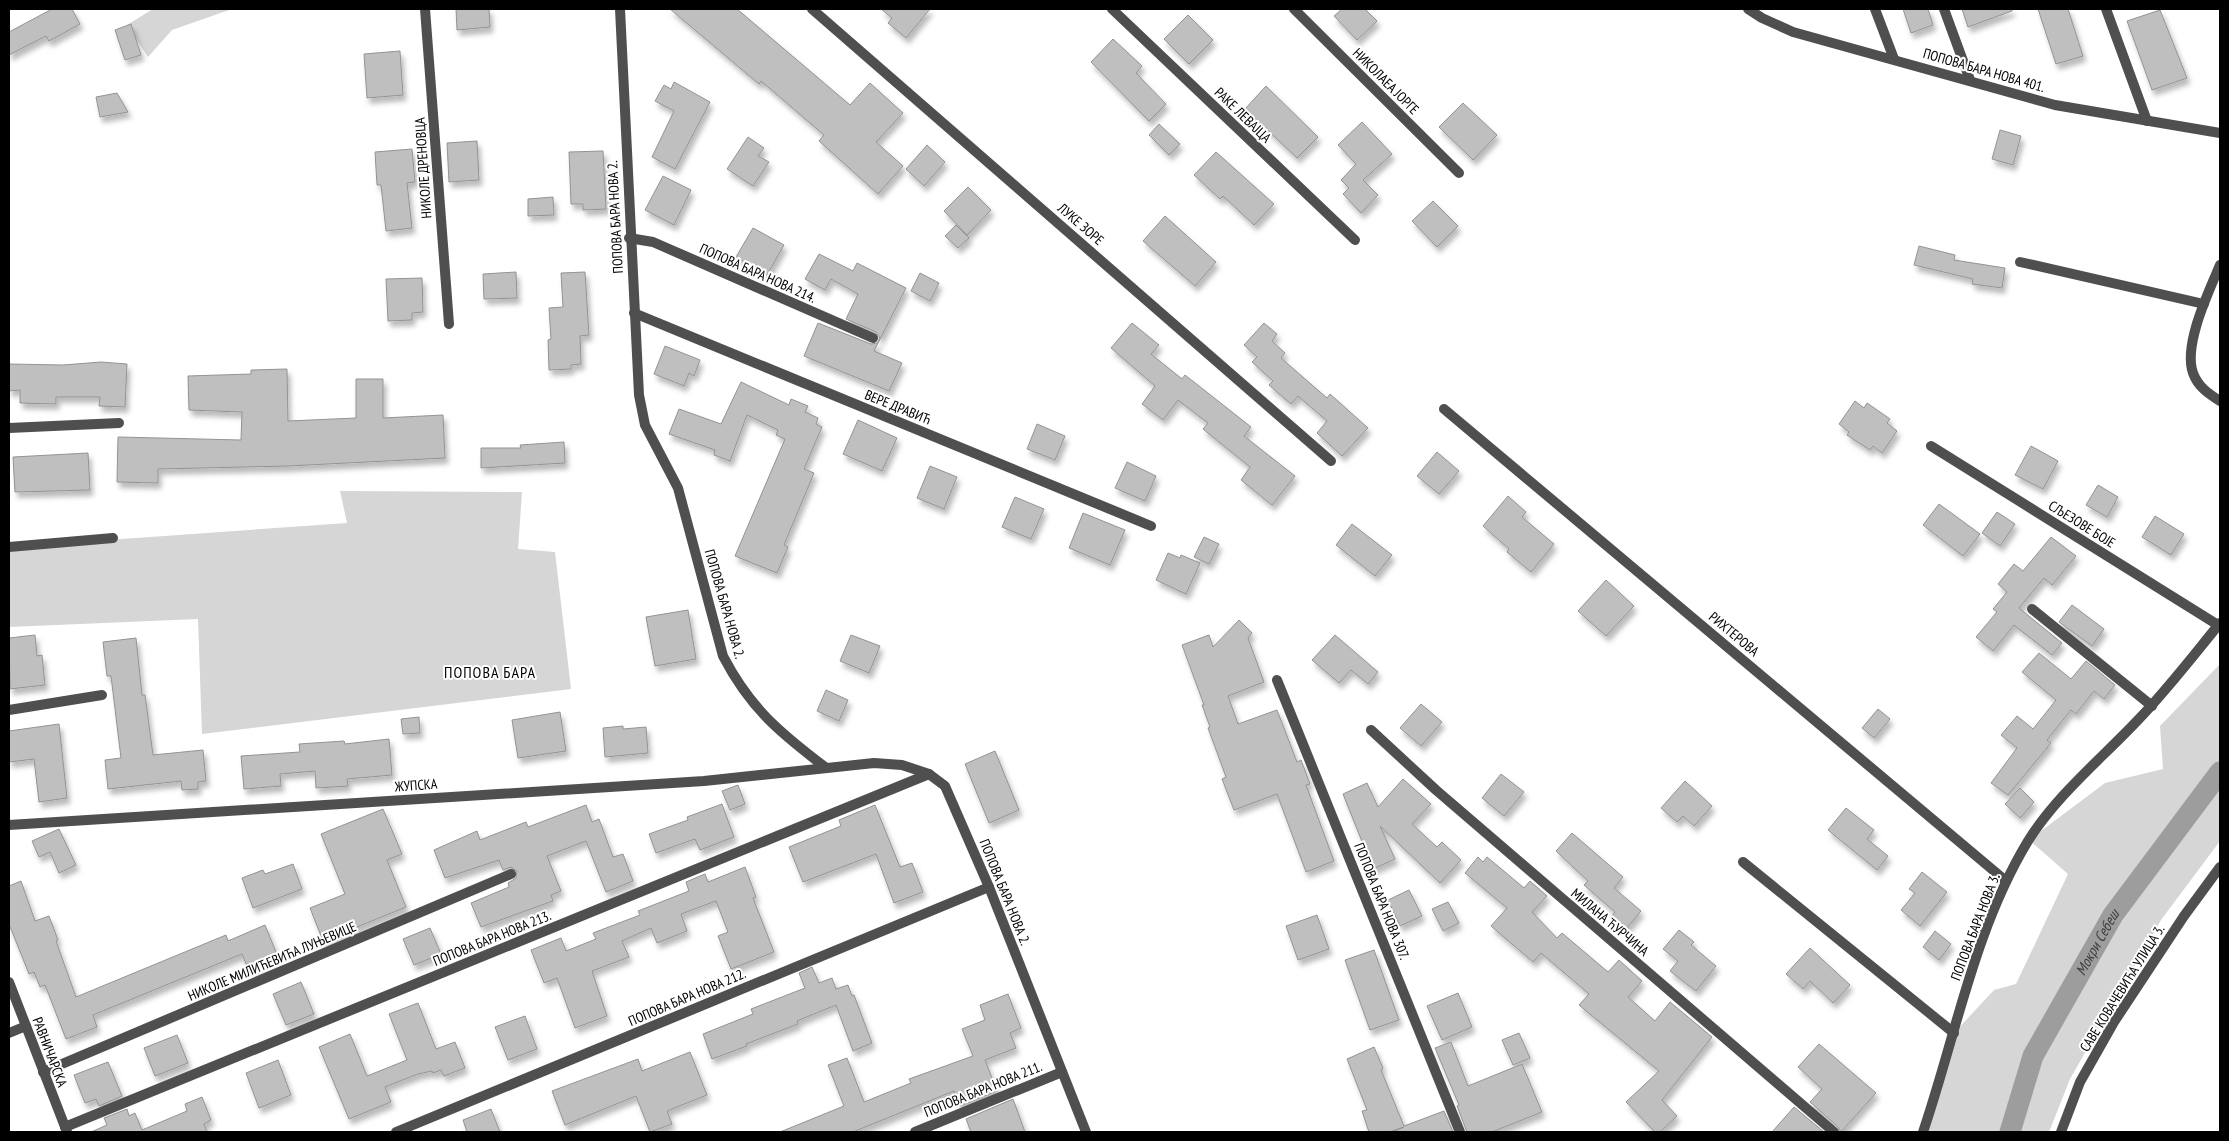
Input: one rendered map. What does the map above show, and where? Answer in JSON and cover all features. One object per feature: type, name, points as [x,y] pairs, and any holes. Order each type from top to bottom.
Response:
[{"type":"street","name":"НИКОЛЕ ДРЕНОВЦА","points":[[425,9],[448,324]]},
{"type":"street","name":"ПОПОВА БАРА НОВА 2.","points":[[620,9],[629,238],[639,395],[646,425],[678,488],[723,656],[735,680],[754,707],[780,733],[825,767],[874,763],[902,765],[929,774],[945,786],[989,886],[1086,1132]]},
{"type":"street","name":"ЛУКЕ ЗОРЕ","points":[[812,9],[1331,461]]},
{"type":"street","name":"РАКЕ ЛЕВАЈЦА","points":[[1112,9],[1355,240]]},
{"type":"street","name":"НИКОЛАЕА ЈОРГЕ","points":[[1294,9],[1459,173]]},
{"type":"street","name":"ПОПОВА БАРА НОВА 401.","points":[[1748,9],[1762,18],[1794,32],[2055,105],[2220,133]]},
{"type":"street","points":[[1875,9],[1894,59]]},
{"type":"street","points":[[1944,9],[1970,80]]},
{"type":"street","points":[[2106,9],[2147,121]]},
{"type":"street","name":"ПОПОВА БАРА НОВА 214.","points":[[629,238],[653,242],[873,338]]},
{"type":"street","points":[[2020,262],[2204,304]]},
{"type":"street","points":[[2220,265],[2204,304],[2191,349],[2192,372],[2206,392],[2220,401]]},
{"type":"street","name":"ВЕРЕ ДРАВИЋ","points":[[634,313],[1151,526]]},
{"type":"street","name":"РИХТЕРОВА","points":[[1444,409],[2006,881]]},
{"type":"street","points":[[9,428],[119,423]]},
{"type":"street","name":"СЉЕЗОВЕ БОЈЕ","points":[[1932,446],[2219,624]]},
{"type":"street","points":[[9,547],[113,538]]},
{"type":"street","points":[[2032,609],[2152,706]]},
{"type":"street","name":"ПОПОВА БАРА НОВА 3.","points":[[1923,1132],[1973,967],[2006,881],[2030,840],[2054,807],[2080,777],[2152,706],[2219,624]]},
{"type":"street","name":"ПОПОВА БАРА НОВА 307.","points":[[1278,680],[1460,1132]]},
{"type":"street","points":[[9,710],[102,695]]},
{"type":"street","name":"МИЛАНА ЋУРЧИНА","points":[[1371,730],[1450,802],[1834,1132]]},
{"type":"street","name":"ЖУПСКА","points":[[9,825],[686,782],[825,767]]},
{"type":"street","name":"ПОПОВА БАРА НОВА 213.","points":[[66,1130],[929,774]]},
{"type":"street","points":[[1743,862],[1954,1033]]},
{"type":"street","name":"САВЕ КОВАЧЕВИЋА УЛИЦА 3.","points":[[2061,1132],[2080,1082],[2114,1022],[2184,916],[2220,867]]},
{"type":"street","name":"НИКОЛЕ МИЛИЋЕВИЋА ЛУЊЕВИЦЕ","points":[[43,1072],[512,874]]},
{"type":"street","name":"ПОПОВА БАРА НОВА 212.","points":[[396,1132],[989,886]]},
{"type":"street","name":"РАВНИЧАРСКА","points":[[9,982],[66,1130]]},
{"type":"street","points":[[9,1033],[26,1026]]},
{"type":"street","name":"ПОПОВА БАРА НОВА 211.","points":[[914,1132],[1062,1072]]},
{"type":"shaded area","points":[[153,9],[232,9],[172,30],[148,57],[127,25]]},
{"type":"shaded area","points":[[340,491],[522,492],[518,549],[555,552],[571,689],[202,734],[198,619],[9,627],[9,547],[347,523]]},
{"type":"shaded area","points":[[2220,664],[2220,841],[2161,920],[2070,1079],[2049,1132],[1923,1132],[1954,1033],[1994,990],[2016,984],[2068,874],[2029,840],[2105,783],[2163,769],[2160,726]]},
{"type":"building","points":[[52,9],[72,9],[80,24],[49,41],[46,36],[9,55],[9,32]]},
{"type":"building","points":[[456,9],[489,9],[490,27],[457,30]]},
{"type":"building","points":[[670,9],[737,9],[850,105],[870,83],[903,113],[876,142],[903,166],[878,194],[819,141],[824,135],[761,81],[759,84]]},
{"type":"building","points":[[881,9],[930,9],[906,38],[888,23],[892,18]]},
{"type":"building","points":[[1342,9],[1365,9],[1377,21],[1357,40],[1334,16]]},
{"type":"building","points":[[1903,9],[1928,9],[1933,25],[1911,33]]},
{"type":"building","points":[[1962,9],[2012,9],[2012,11],[1968,27]]},
{"type":"building","points":[[2038,9],[2068,9],[2083,56],[2056,64]]},
{"type":"building","points":[[2160,10],[2187,78],[2152,90],[2127,21]]},
{"type":"building","points":[[1188,15],[1213,40],[1189,64],[1164,39]]},
{"type":"building","points":[[131,24],[141,55],[125,60],[115,30]]},
{"type":"building","points":[[1113,39],[1142,66],[1136,73],[1166,104],[1149,121],[1091,62]]},
{"type":"building","points":[[400,51],[403,95],[367,98],[364,54]]},
{"type":"building","points":[[674,82],[710,102],[675,169],[652,157],[674,111],[655,101],[664,85],[671,89]]},
{"type":"building","points":[[1266,86],[1318,137],[1297,158],[1245,109]]},
{"type":"building","points":[[117,93],[128,112],[100,117],[96,97]]},
{"type":"building","points":[[1463,103],[1497,135],[1473,160],[1439,127]]},
{"type":"building","points":[[1362,122],[1392,154],[1363,180],[1378,195],[1361,213],[1343,194],[1349,188],[1341,180],[1356,164],[1338,145]]},
{"type":"building","points":[[1159,124],[1180,144],[1169,155],[1149,135]]},
{"type":"building","points":[[2000,130],[2021,136],[2013,165],[1992,159]]},
{"type":"building","points":[[748,137],[764,148],[758,156],[769,162],[753,186],[727,169]]},
{"type":"building","points":[[477,141],[479,180],[449,182],[447,143]]},
{"type":"building","points":[[927,145],[945,162],[924,186],[906,169]]},
{"type":"building","points":[[412,149],[415,182],[407,183],[412,228],[386,231],[381,185],[377,185],[375,152]]},
{"type":"building","points":[[603,151],[606,209],[583,210],[583,204],[571,204],[569,152]]},
{"type":"building","points":[[1216,152],[1274,204],[1254,225],[1223,196],[1220,199],[1194,175]]},
{"type":"building","points":[[663,176],[691,190],[674,225],[645,210]]},
{"type":"building","points":[[968,187],[991,210],[967,235],[944,211]]},
{"type":"building","points":[[553,197],[554,215],[528,216],[528,199]]},
{"type":"building","points":[[1433,201],[1458,226],[1437,247],[1412,221]]},
{"type":"building","points":[[1165,216],[1216,262],[1195,286],[1143,241]]},
{"type":"building","points":[[956,225],[969,238],[958,248],[945,236]]},
{"type":"building","points":[[753,228],[784,245],[767,275],[736,257]]},
{"type":"building","points":[[1919,246],[1955,255],[1954,260],[2005,268],[2002,288],[1972,284],[1973,279],[1914,265]]},
{"type":"building","points":[[819,254],[853,271],[857,263],[906,288],[874,351],[902,363],[889,391],[804,356],[818,323],[871,344],[877,343],[880,338],[876,332],[846,319],[858,294],[831,279],[825,290],[805,279]]},
{"type":"building","points":[[516,272],[517,298],[484,299],[483,274]]},
{"type":"building","points":[[585,272],[589,335],[580,336],[581,364],[571,365],[571,369],[549,370],[548,340],[551,339],[549,308],[563,307],[561,273]]},
{"type":"building","points":[[920,273],[939,283],[930,301],[911,291]]},
{"type":"building","points":[[422,278],[423,312],[412,313],[412,320],[388,321],[386,279]]},
{"type":"building","points":[[1132,323],[1159,345],[1151,354],[1182,379],[1185,375],[1251,427],[1244,436],[1295,476],[1272,505],[1241,480],[1250,467],[1203,429],[1208,423],[1178,400],[1163,420],[1142,404],[1155,386],[1111,348]]},
{"type":"building","points":[[1264,323],[1277,334],[1272,341],[1285,353],[1281,358],[1327,398],[1330,394],[1368,428],[1342,456],[1317,433],[1327,421],[1298,396],[1291,404],[1269,385],[1273,381],[1252,362],[1257,357],[1244,345]]},
{"type":"building","points":[[665,346],[700,360],[694,376],[689,373],[684,386],[654,374]]},
{"type":"building","points":[[101,362],[127,364],[125,407],[99,406],[100,397],[56,397],[56,404],[20,403],[20,390],[9,391],[9,364],[63,365]]},
{"type":"building","points":[[287,369],[288,421],[356,418],[356,379],[383,379],[383,418],[443,415],[445,458],[288,466],[158,469],[158,483],[117,482],[118,437],[241,440],[242,412],[189,410],[188,376],[251,374],[251,370]]},
{"type":"building","points":[[741,382],[789,405],[791,399],[808,406],[805,412],[818,418],[816,424],[822,427],[804,469],[814,473],[784,545],[788,547],[777,573],[735,556],[785,439],[776,435],[778,430],[747,415],[730,461],[714,455],[715,450],[669,434],[679,409],[721,424]]},
{"type":"building","points":[[1855,401],[1864,408],[1867,403],[1890,419],[1887,423],[1897,431],[1882,453],[1873,446],[1870,450],[1847,435],[1849,432],[1839,424]]},
{"type":"building","points":[[858,420],[897,438],[882,471],[843,454]]},
{"type":"building","points":[[1037,424],[1065,436],[1055,460],[1027,449]]},
{"type":"building","points":[[564,442],[565,463],[481,468],[481,448],[521,448],[520,445]]},
{"type":"building","points":[[2031,446],[2058,461],[2043,489],[2015,475]]},
{"type":"building","points":[[1437,452],[1459,471],[1439,494],[1417,476]]},
{"type":"building","points":[[88,453],[90,490],[15,492],[13,457]]},
{"type":"building","points":[[1127,462],[1156,476],[1145,501],[1115,488]]},
{"type":"building","points":[[930,466],[957,477],[944,509],[917,498]]},
{"type":"building","points":[[2098,485],[2118,497],[2107,517],[2086,505]]},
{"type":"building","points":[[1508,496],[1526,512],[1522,517],[1554,544],[1531,572],[1507,552],[1509,549],[1483,526]]},
{"type":"building","points":[[1015,497],[1044,509],[1031,539],[1002,527]]},
{"type":"building","points":[[1939,504],[1980,534],[1963,556],[1923,525]]},
{"type":"building","points":[[1997,512],[2015,524],[2000,546],[1982,533]]},
{"type":"building","points":[[1083,513],[1125,530],[1110,565],[1069,548]]},
{"type":"building","points":[[2155,516],[2184,534],[2171,555],[2142,537]]},
{"type":"building","points":[[1352,524],[1392,555],[1375,576],[1336,545]]},
{"type":"building","points":[[1204,537],[1219,544],[1209,564],[1194,557]]},
{"type":"building","points":[[2051,537],[2076,556],[2052,585],[2044,578],[2019,608],[2062,643],[2052,655],[2014,625],[1993,651],[1976,637],[1997,612],[1993,609],[2007,592],[1998,584],[2014,564],[2023,571]]},
{"type":"building","points":[[1168,553],[1180,558],[1181,555],[1200,563],[1186,594],[1156,580]]},
{"type":"building","points":[[1606,580],[1634,606],[1606,636],[1578,611]]},
{"type":"building","points":[[2072,605],[2104,629],[2092,646],[2059,622]]},
{"type":"building","points":[[688,610],[696,659],[655,666],[646,617]]},
{"type":"building","points":[[1239,620],[1252,633],[1248,638],[1264,682],[1228,696],[1238,724],[1277,710],[1297,762],[1301,760],[1310,784],[1306,785],[1334,861],[1306,872],[1277,794],[1234,810],[1222,779],[1226,777],[1208,728],[1210,727],[1202,705],[1204,705],[1182,645],[1209,635],[1213,647]]},
{"type":"building","points":[[35,635],[37,656],[42,655],[45,685],[10,689],[9,638]]},
{"type":"building","points":[[851,635],[880,646],[869,673],[840,661]]},
{"type":"building","points":[[1335,635],[1378,672],[1368,684],[1351,670],[1339,683],[1312,660]]},
{"type":"building","points":[[136,638],[142,695],[145,695],[153,755],[203,750],[206,781],[198,782],[198,789],[182,790],[181,781],[108,789],[105,760],[121,758],[111,676],[107,676],[103,642]]},
{"type":"building","points":[[2039,653],[2071,679],[2086,661],[2115,685],[2104,699],[2094,691],[2076,714],[2071,710],[2047,740],[2051,743],[2008,795],[1991,783],[2017,748],[2001,735],[2017,716],[2033,729],[2056,700],[2022,672]]},
{"type":"building","points":[[826,690],[848,700],[839,721],[817,711]]},
{"type":"building","points":[[1421,704],[1442,722],[1421,746],[1400,728]]},
{"type":"building","points":[[1878,709],[1890,719],[1874,738],[1862,728]]},
{"type":"building","points":[[560,712],[566,751],[518,758],[512,720]]},
{"type":"building","points":[[419,717],[420,733],[403,734],[401,719]]},
{"type":"building","points":[[59,724],[67,798],[39,802],[34,759],[9,762],[9,731]]},
{"type":"building","points":[[623,726],[623,729],[646,727],[648,753],[605,757],[603,728]]},
{"type":"building","points":[[389,739],[392,775],[347,779],[348,786],[316,788],[315,771],[280,774],[281,786],[244,789],[241,756],[300,752],[299,744],[344,741],[345,744]]},
{"type":"building","points":[[995,751],[1019,810],[989,823],[965,764]]},
{"type":"building","points":[[1501,774],[1524,792],[1504,816],[1482,798]]},
{"type":"building","points":[[1403,779],[1431,804],[1412,824],[1437,847],[1442,842],[1461,860],[1440,883],[1380,826],[1395,859],[1373,869],[1343,794],[1367,783],[1378,807]]},
{"type":"building","points":[[1685,781],[1712,806],[1694,826],[1683,816],[1677,822],[1661,808]]},
{"type":"building","points":[[738,785],[745,804],[730,810],[722,791]]},
{"type":"building","points":[[2020,788],[2034,802],[2020,818],[2005,804]]},
{"type":"building","points":[[722,804],[734,837],[700,850],[695,839],[656,853],[649,834],[688,820],[687,817]]},
{"type":"building","points":[[586,805],[592,822],[599,819],[613,857],[623,854],[633,881],[606,892],[586,841],[547,856],[561,891],[551,895],[553,901],[481,927],[471,903],[509,887],[508,883],[516,878],[517,871],[511,867],[503,870],[499,860],[445,878],[434,850],[477,831],[480,840],[526,822],[528,827]]},
{"type":"building","points":[[875,805],[900,867],[912,863],[923,892],[894,903],[876,854],[803,882],[789,847],[841,826],[839,820]]},
{"type":"building","points":[[1846,808],[1874,830],[1867,839],[1888,856],[1877,870],[1828,830]]},
{"type":"building","points":[[383,809],[402,854],[387,860],[406,907],[323,941],[310,908],[345,894],[321,834]]},
{"type":"building","points":[[59,829],[76,865],[59,873],[50,852],[39,857],[32,841]]},
{"type":"building","points":[[1572,833],[1623,877],[1614,888],[1641,911],[1626,929],[1611,917],[1615,912],[1584,885],[1588,881],[1556,851]]},
{"type":"building","points":[[1478,857],[1483,862],[1487,857],[1524,888],[1530,881],[1547,896],[1532,912],[1557,938],[1562,933],[1608,972],[1619,960],[1642,981],[1628,997],[1655,1021],[1670,1002],[1712,1037],[1662,1100],[1677,1116],[1660,1132],[1655,1132],[1626,1102],[1659,1071],[1579,1005],[1589,994],[1541,953],[1533,962],[1491,926],[1507,908],[1465,873]]},
{"type":"building","points":[[293,864],[302,889],[253,908],[242,878],[263,870],[265,874]]},
{"type":"building","points":[[745,867],[756,897],[753,898],[774,952],[731,969],[718,936],[728,932],[716,901],[681,914],[687,931],[657,943],[651,928],[622,941],[629,957],[592,971],[607,1016],[575,1028],[557,978],[544,983],[531,950],[561,938],[566,951],[596,939],[593,933],[640,915],[638,911],[689,891],[686,882],[705,874],[708,882]]},
{"type":"building","points":[[1922,872],[1947,892],[1920,926],[1901,910],[1915,893],[1909,889]]},
{"type":"building","points":[[21,881],[35,921],[49,916],[76,997],[226,935],[228,941],[265,925],[278,957],[248,969],[242,954],[93,1015],[97,1027],[66,1039],[45,985],[40,987],[34,972],[29,974],[9,924],[9,886]]},
{"type":"building","points":[[1409,890],[1422,916],[1400,926],[1388,900]]},
{"type":"building","points":[[1448,902],[1459,923],[1443,931],[1432,909]]},
{"type":"building","points":[[1317,915],[1329,949],[1298,960],[1286,926]]},
{"type":"building","points":[[430,928],[441,954],[414,965],[403,939]]},
{"type":"building","points":[[1679,930],[1694,942],[1691,945],[1716,966],[1696,991],[1670,971],[1678,961],[1663,949]]},
{"type":"building","points":[[1935,931],[1951,944],[1939,960],[1923,947]]},
{"type":"building","points":[[1810,948],[1850,985],[1833,1003],[1810,981],[1803,989],[1786,974]]},
{"type":"building","points":[[1374,950],[1399,1020],[1370,1030],[1345,960]]},
{"type":"building","points":[[812,967],[819,983],[832,978],[836,989],[848,985],[852,996],[854,995],[872,1043],[853,1051],[836,1005],[797,1021],[798,1024],[712,1059],[703,1034],[753,1014],[751,1009],[805,988],[799,973]]},
{"type":"building","points":[[301,982],[314,1014],[286,1025],[273,994]]},
{"type":"building","points":[[1458,993],[1472,1027],[1442,1040],[1427,1006]]},
{"type":"building","points":[[1008,994],[1021,1028],[1010,1033],[1016,1048],[985,1060],[997,1091],[960,1106],[954,1091],[853,1132],[780,1132],[844,1106],[828,1065],[847,1058],[864,1102],[911,1083],[909,1079],[973,1056],[962,1029],[985,1020],[980,1005]]},
{"type":"building","points":[[418,1003],[436,1049],[455,1042],[465,1068],[444,1076],[441,1070],[433,1073],[432,1071],[418,1074],[385,1087],[391,1102],[349,1119],[319,1047],[350,1034],[367,1076],[407,1060],[389,1014]]},
{"type":"building","points":[[525,1016],[537,1049],[508,1060],[495,1027]]},
{"type":"building","points":[[1519,1033],[1530,1058],[1513,1065],[1502,1040]]},
{"type":"building","points":[[177,1035],[188,1063],[155,1076],[144,1048]]},
{"type":"building","points":[[1451,1042],[1468,1086],[1522,1064],[1542,1112],[1492,1132],[1467,1132],[1457,1106],[1459,1105],[1435,1048]]},
{"type":"building","points":[[1819,1044],[1876,1093],[1841,1132],[1838,1127],[1810,1102],[1822,1089],[1798,1067]]},
{"type":"building","points":[[1374,1047],[1383,1068],[1381,1070],[1404,1126],[1444,1111],[1453,1132],[1392,1132],[1404,1127],[1389,1132],[1369,1132],[1362,1111],[1367,1110],[1347,1059]]},
{"type":"building","points":[[690,1052],[707,1095],[667,1111],[672,1124],[650,1132],[636,1096],[565,1125],[552,1091],[638,1059],[642,1071]]},
{"type":"building","points":[[278,1060],[291,1095],[259,1108],[246,1073]]},
{"type":"building","points":[[108,1062],[122,1096],[99,1106],[96,1099],[85,1103],[74,1075]]},
{"type":"building","points":[[202,1097],[211,1120],[204,1124],[207,1132],[91,1132],[107,1125],[104,1118],[127,1109],[129,1116],[135,1113],[142,1130],[187,1111],[185,1104]]},
{"type":"building","points":[[1013,1099],[1025,1132],[971,1132],[966,1119]]},
{"type":"building","points":[[1794,1107],[1824,1132],[1772,1132]]},
{"type":"building","points":[[491,1109],[500,1132],[467,1132],[463,1120]]},
{"type":"waterway","name":"Мокри Себеш","points":[[2010,1132],[2033,1056],[2113,915],[2220,772]]},
{"type":"district","name":"ПОПОВА БАРА","points":[[490,672]]}]
